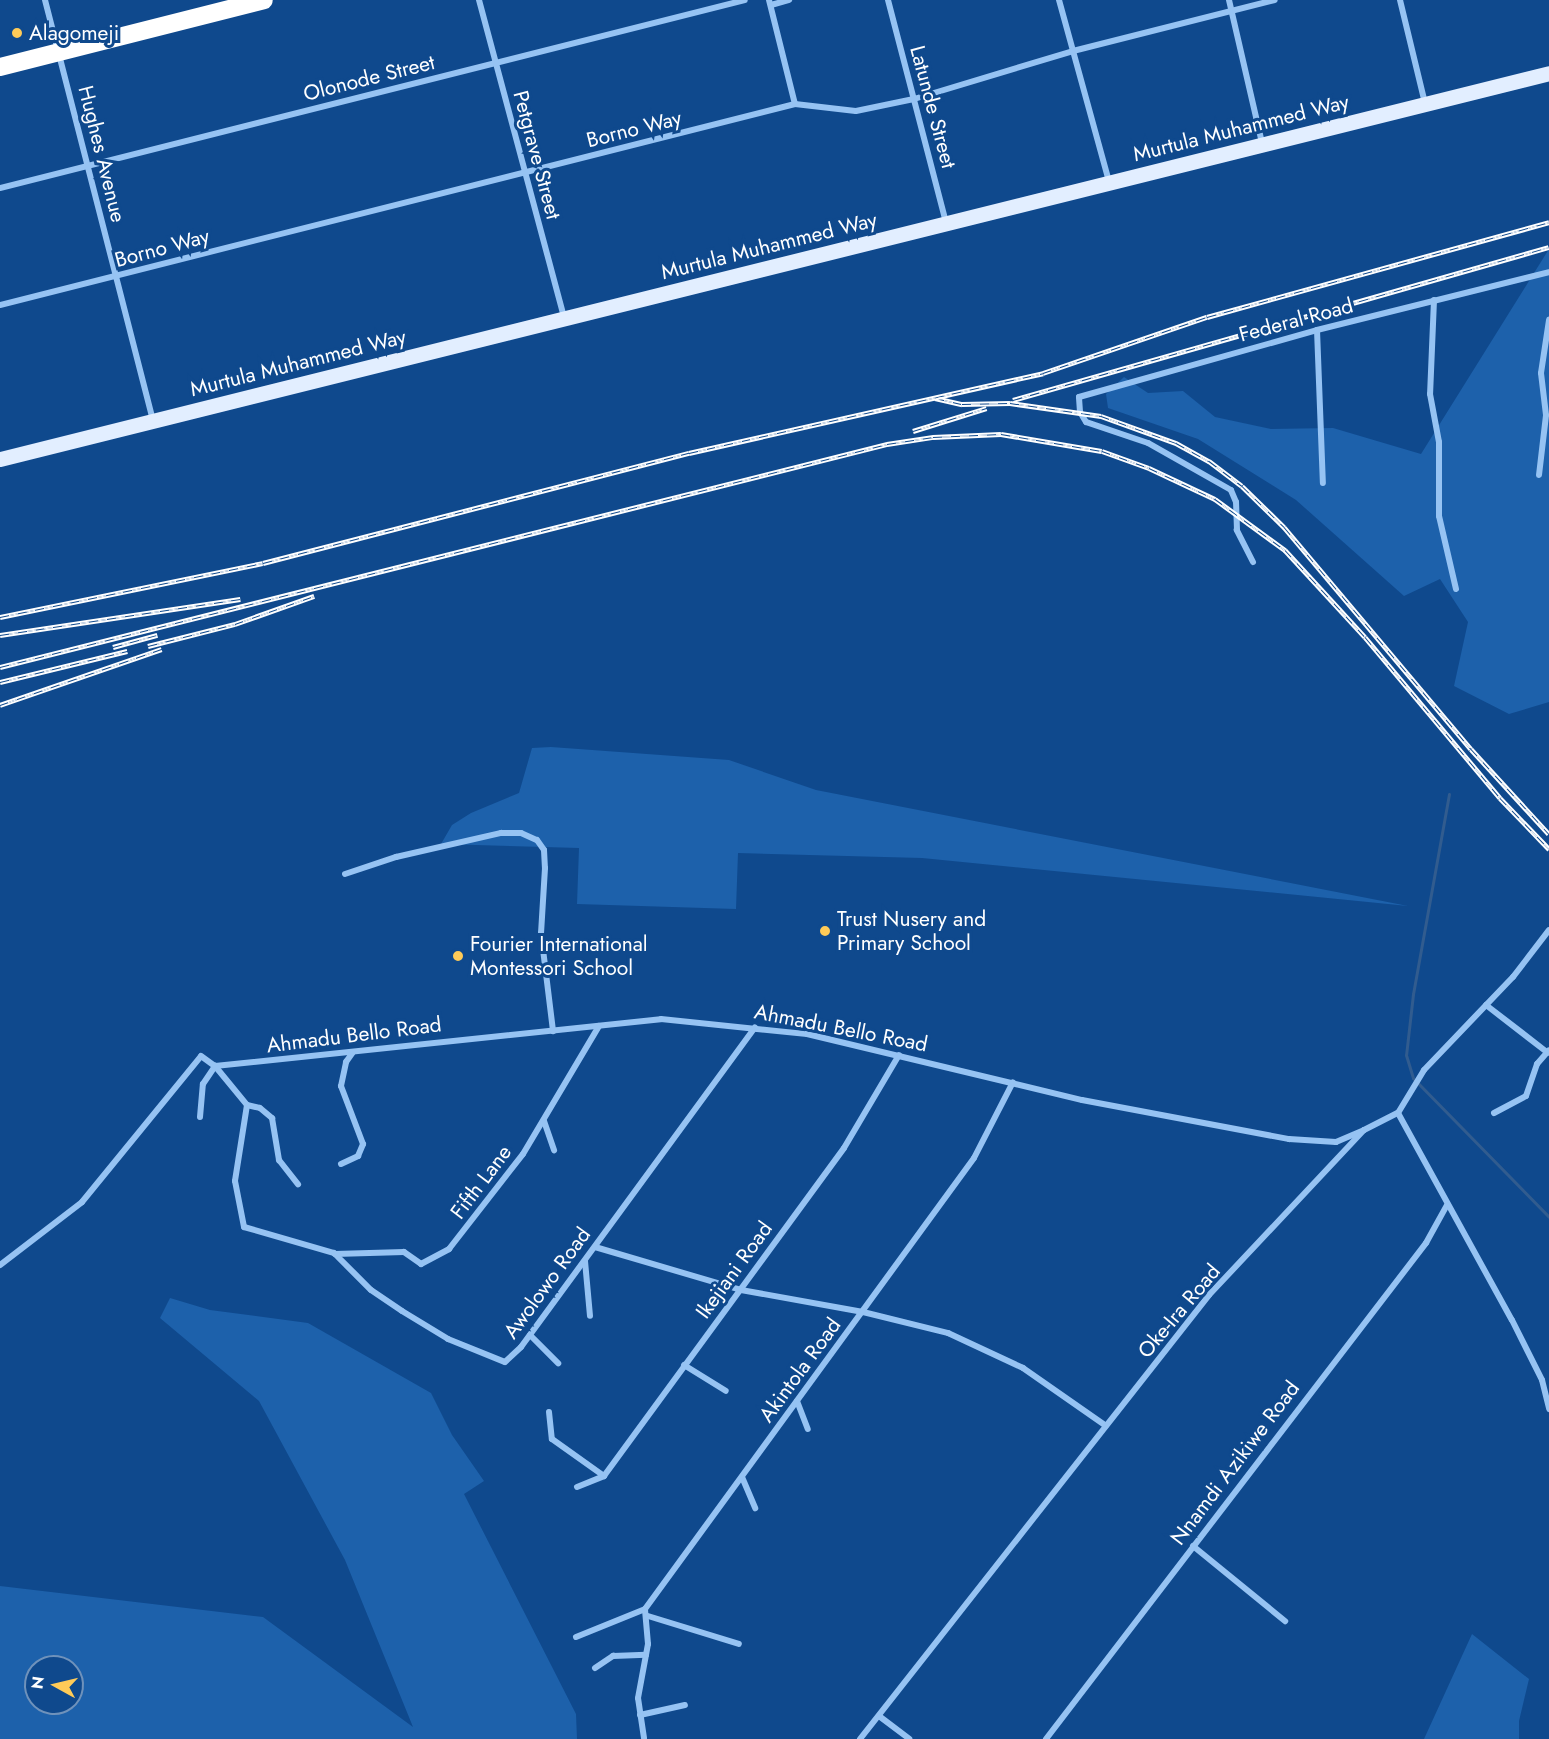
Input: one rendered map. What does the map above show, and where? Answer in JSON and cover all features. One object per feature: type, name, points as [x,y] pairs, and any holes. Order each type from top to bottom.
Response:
[{"type":"highway","points":[[0,68],[56,48],[220,0]]},
{"type":"highway","points":[[0,56],[56,48],[264,0]]},
{"type":"main road","name":"Murtula Muhammed Way","points":[[0,459],[1549,73]]},
{"type":"street","name":"Hughes Avenue","points":[[45,0],[85,166],[153,420]]},
{"type":"street","name":"Petgrave Street","points":[[479,0],[565,318]]},
{"type":"street","name":"Olonode Street","points":[[0,188],[745,0]]},
{"type":"street","points":[[789,0],[770,2],[795,104]]},
{"type":"street","name":"Latunde Street","points":[[888,0],[947,223]]},
{"type":"street","points":[[1059,0],[1109,183]]},
{"type":"street","points":[[1229,0],[1263,144]]},
{"type":"street","name":"Borno Way","points":[[0,305],[116,278],[795,104],[856,111],[914,99],[1073,51],[1275,0]]},
{"type":"street","points":[[1400,0],[1425,103]]},
{"type":"street","name":"Federal Road","points":[[1253,562],[1237,531],[1236,502],[1231,490],[1148,443],[1086,422],[1080,412],[1079,397],[1317,330],[1549,272]]},
{"type":"street","points":[[1434,300],[1430,394],[1439,441],[1439,516],[1456,589]]},
{"type":"street","points":[[1539,475],[1546,415],[1541,373],[1549,320]]},
{"type":"street","points":[[1317,330],[1323,483]]},
{"type":"street","points":[[345,874],[396,857],[501,833],[520,833],[537,840],[544,850],[541,933],[553,1031]]},
{"type":"street","name":"Oke-Ira Road","points":[[860,1739],[1209,1295],[1364,1131],[1398,1113],[1424,1071],[1486,1005],[1549,930]]},
{"type":"street","points":[[1486,1005],[1548,1051],[1526,1096],[1494,1113]]},
{"type":"street","name":"Ahmadu Bello Road","points":[[215,1066],[661,1019],[807,1034],[1082,1100],[1289,1139],[1336,1142],[1364,1131]]},
{"type":"street","name":"Fifth Lane","points":[[334,1253],[404,1252],[420,1264],[449,1249],[490,1199],[544,1121],[599,1026]]},
{"type":"street","name":"Awolowo Road","points":[[247,1105],[235,1181],[244,1227],[334,1253],[371,1290],[402,1311],[448,1339],[499,1362],[510,1360],[530,1335],[755,1027]]},
{"type":"street","points":[[341,1164],[358,1156],[363,1144],[340,1086],[345,1062],[353,1052]]},
{"type":"street","name":"Ikejiani Road","points":[[604,1476],[844,1148],[898,1055]]},
{"type":"street","points":[[0,1265],[82,1202],[201,1056],[215,1066],[247,1105],[260,1108],[272,1118],[279,1160],[298,1184]]},
{"type":"street","points":[[200,1117],[203,1084],[215,1066]]},
{"type":"street","name":"Akintola Road","points":[[645,1609],[974,1158],[1013,1082]]},
{"type":"street","points":[[1398,1113],[1512,1320],[1542,1380],[1549,1409]]},
{"type":"street","points":[[544,1121],[554,1150]]},
{"type":"street","name":"Nnamdi Azikiwe Road","points":[[1046,1739],[1426,1243],[1447,1205]]},
{"type":"street","points":[[595,1246],[741,1290],[863,1312],[948,1333],[1023,1368],[1106,1426]]},
{"type":"street","points":[[585,1261],[590,1316]]},
{"type":"street","points":[[530,1335],[558,1363]]},
{"type":"street","points":[[684,1365],[726,1390]]},
{"type":"street","points":[[797,1401],[808,1429]]},
{"type":"street","points":[[549,1412],[552,1439],[604,1476]]},
{"type":"street","points":[[577,1486],[604,1476]]},
{"type":"street","points":[[742,1477],[755,1508]]},
{"type":"street","points":[[1193,1546],[1285,1622]]},
{"type":"street","points":[[576,1637],[645,1609],[648,1616],[646,1655],[638,1698],[644,1738]]},
{"type":"street","points":[[648,1616],[739,1644]]},
{"type":"street","points":[[595,1668],[613,1656],[646,1655]]},
{"type":"street","points":[[640,1714],[685,1705]]},
{"type":"street","points":[[879,1716],[909,1739]]},
{"type":"shaded area","points":[[1549,249],[1549,702],[1509,714],[1454,686],[1468,622],[1440,579],[1404,596],[1296,500],[1198,439],[1108,408],[1106,394],[1124,377],[1148,393],[1183,391],[1215,417],[1271,429],[1333,428],[1421,454]]},
{"type":"shaded area","points":[[551,747],[729,760],[816,790],[1408,906],[922,858],[738,853],[736,909],[577,904],[579,848],[441,844],[452,825],[471,813],[519,793],[532,748]]},
{"type":"shaded area","points":[[170,1298],[210,1310],[308,1323],[431,1393],[452,1435],[484,1481],[464,1494],[576,1714],[577,1739],[0,1739],[0,1586],[263,1617],[413,1727],[345,1560],[259,1401],[160,1318]]},
{"type":"shaded area","points":[[1472,1634],[1529,1679],[1519,1721],[1519,1739],[1424,1739]]},
{"type":"waterway","points":[[1449,794],[1413,994],[1406,1055],[1413,1078],[1549,1217]]},
{"type":"railway","points":[[0,617],[263,563],[689,453],[1043,373],[1207,317],[1549,222]]},
{"type":"railway","points":[[1013,400],[1549,247]]},
{"type":"railway","points":[[935,398],[962,404],[1010,403],[1101,416],[1176,443],[1209,461],[1242,486],[1284,527],[1471,749],[1549,834]]},
{"type":"railway","points":[[913,431],[987,408]]},
{"type":"railway","points":[[0,667],[887,444],[933,437],[1001,434],[1102,451],[1149,468],[1215,499],[1285,550],[1365,637],[1500,798],[1549,849]]},
{"type":"railway","points":[[148,646],[235,624],[314,596]]},
{"type":"railway","points":[[0,635],[240,599]]},
{"type":"railway","points":[[113,647],[157,635]]},
{"type":"railway","points":[[0,705],[162,649]]},
{"type":"railway","points":[[0,682],[127,651]]},
{"type":"place","name":"Alagomeji","points":[[17,33]]},
{"type":"place","name":"Trust Nusery and Primary School","points":[[825,931]]},
{"type":"place","name":"Fourier International Montessori School","points":[[458,956]]}]
